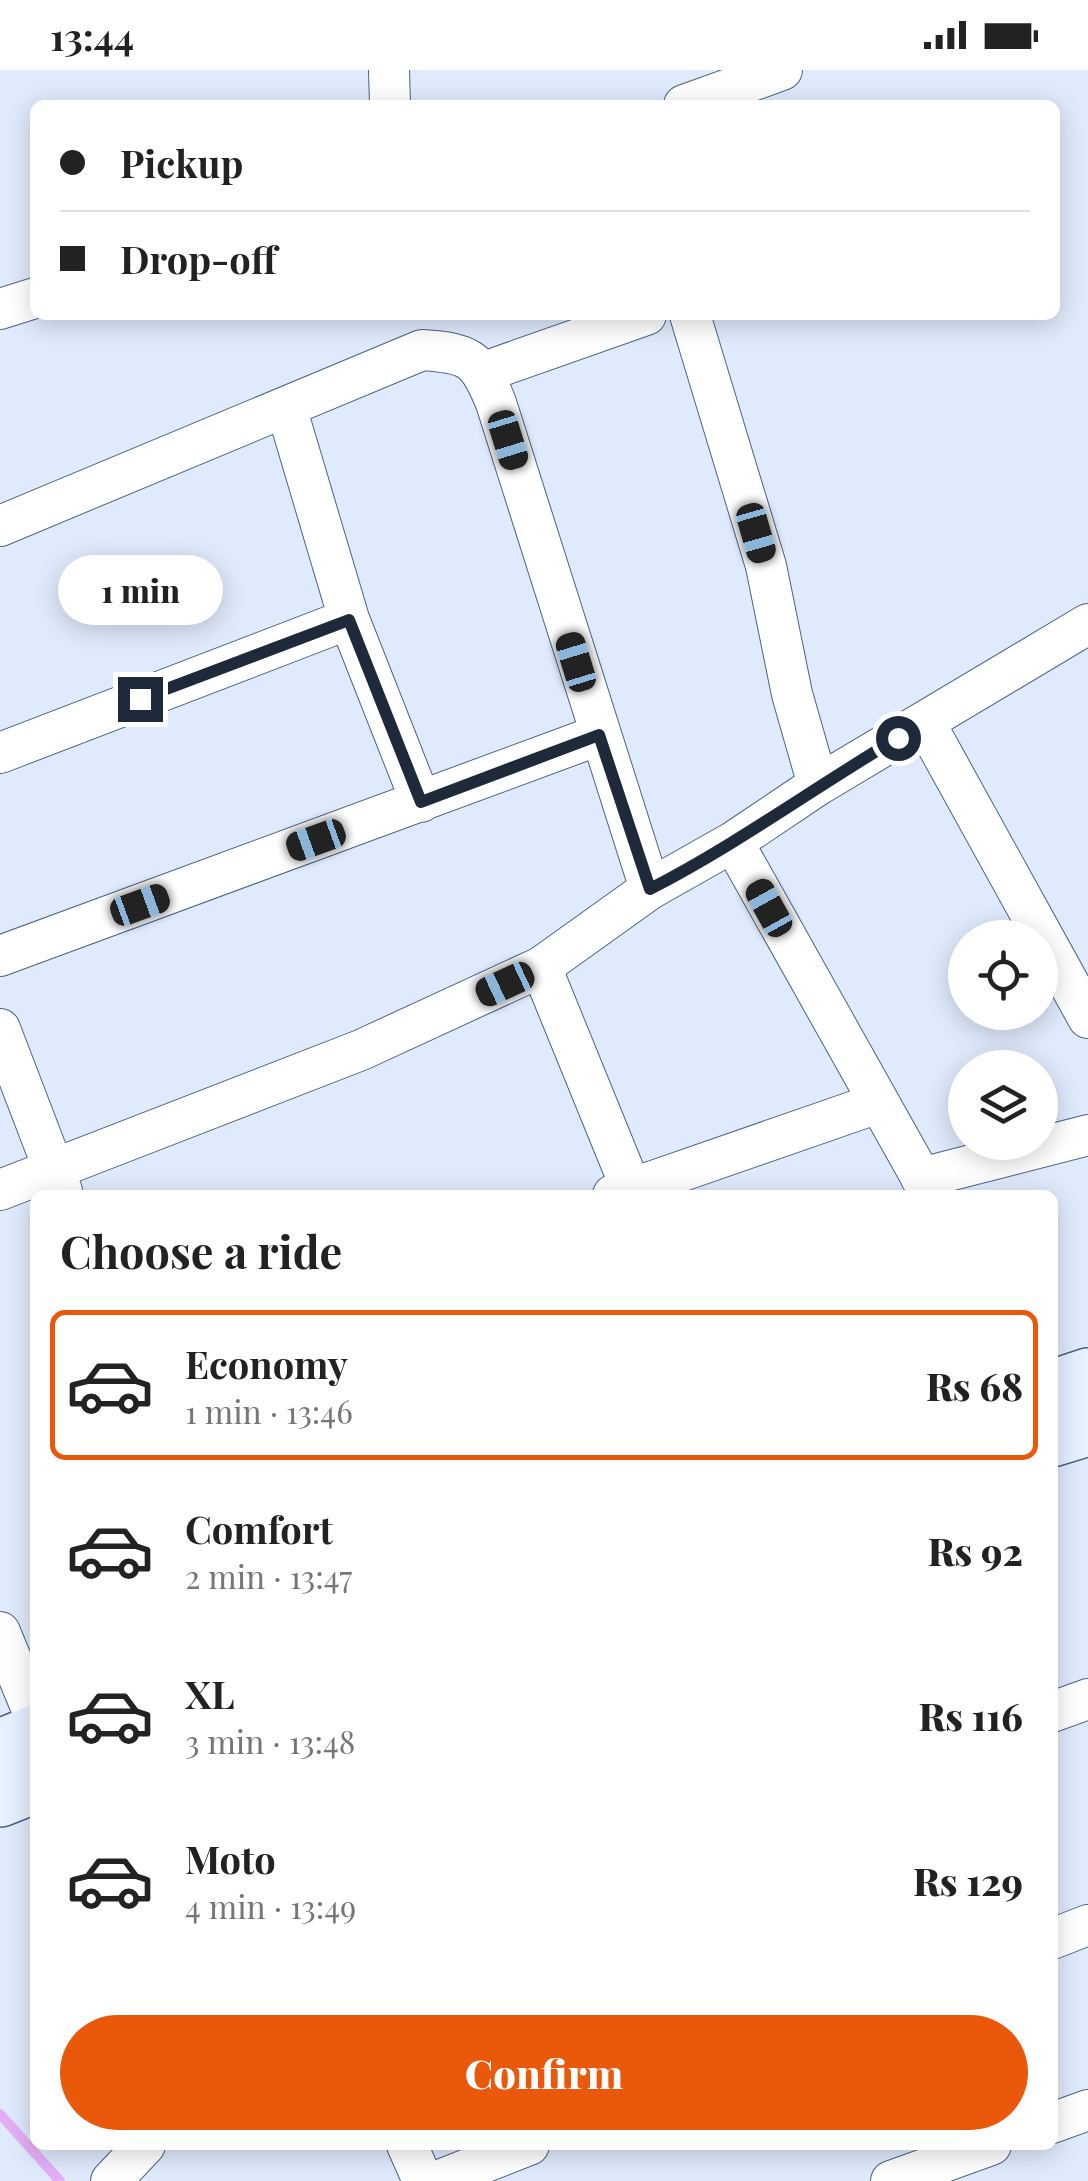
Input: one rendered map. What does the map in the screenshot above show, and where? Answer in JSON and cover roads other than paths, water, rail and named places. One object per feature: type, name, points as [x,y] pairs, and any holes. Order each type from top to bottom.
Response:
[{"type":"main road","points":[[1063,1418],[1088,1376]]},
{"type":"main road","points":[[0,1747],[30,1734]]},
{"type":"main road","points":[[0,1799],[30,1788]]},
{"type":"street","points":[[389,70],[390,100]]},
{"type":"street","points":[[698,100],[782,70]]},
{"type":"street","points":[[0,308],[30,299]]},
{"type":"street","points":[[484,372],[632,320]]},
{"type":"street","points":[[692,320],[766,566],[792,694],[818,785]]},
{"type":"street","points":[[0,526],[422,350],[458,352],[484,372],[650,889]]},
{"type":"street","points":[[286,407],[349,620],[421,802]]},
{"type":"street","points":[[0,752],[349,620]]},
{"type":"street","points":[[0,1190],[58,1182],[541,967],[650,889],[1088,624]]},
{"type":"street","points":[[925,722],[1088,1018]]},
{"type":"street","points":[[0,956],[599,735]]},
{"type":"street","points":[[733,842],[926,1186],[1088,1135]]},
{"type":"street","points":[[541,967],[621,1190]]},
{"type":"street","points":[[0,1030],[58,1182]]},
{"type":"street","points":[[628,1190],[878,1103]]},
{"type":"street","points":[[0,1632],[30,1705]]},
{"type":"street","points":[[1058,1710],[1088,1699]]},
{"type":"street","points":[[1058,1937],[1088,1925]]},
{"type":"street","points":[[1058,2121],[1088,2110]]},
{"type":"street","points":[[111,2181],[140,2150]]},
{"type":"street","points":[[409,2150],[423,2181]]},
{"type":"street","points":[[437,2181],[516,2150]]},
{"type":"street","points":[[891,2181],[977,2150]]},
{"type":"waterway","points":[[0,2114],[30,2148]]},
{"type":"waterway","points":[[32,2150],[60,2181]]}]
